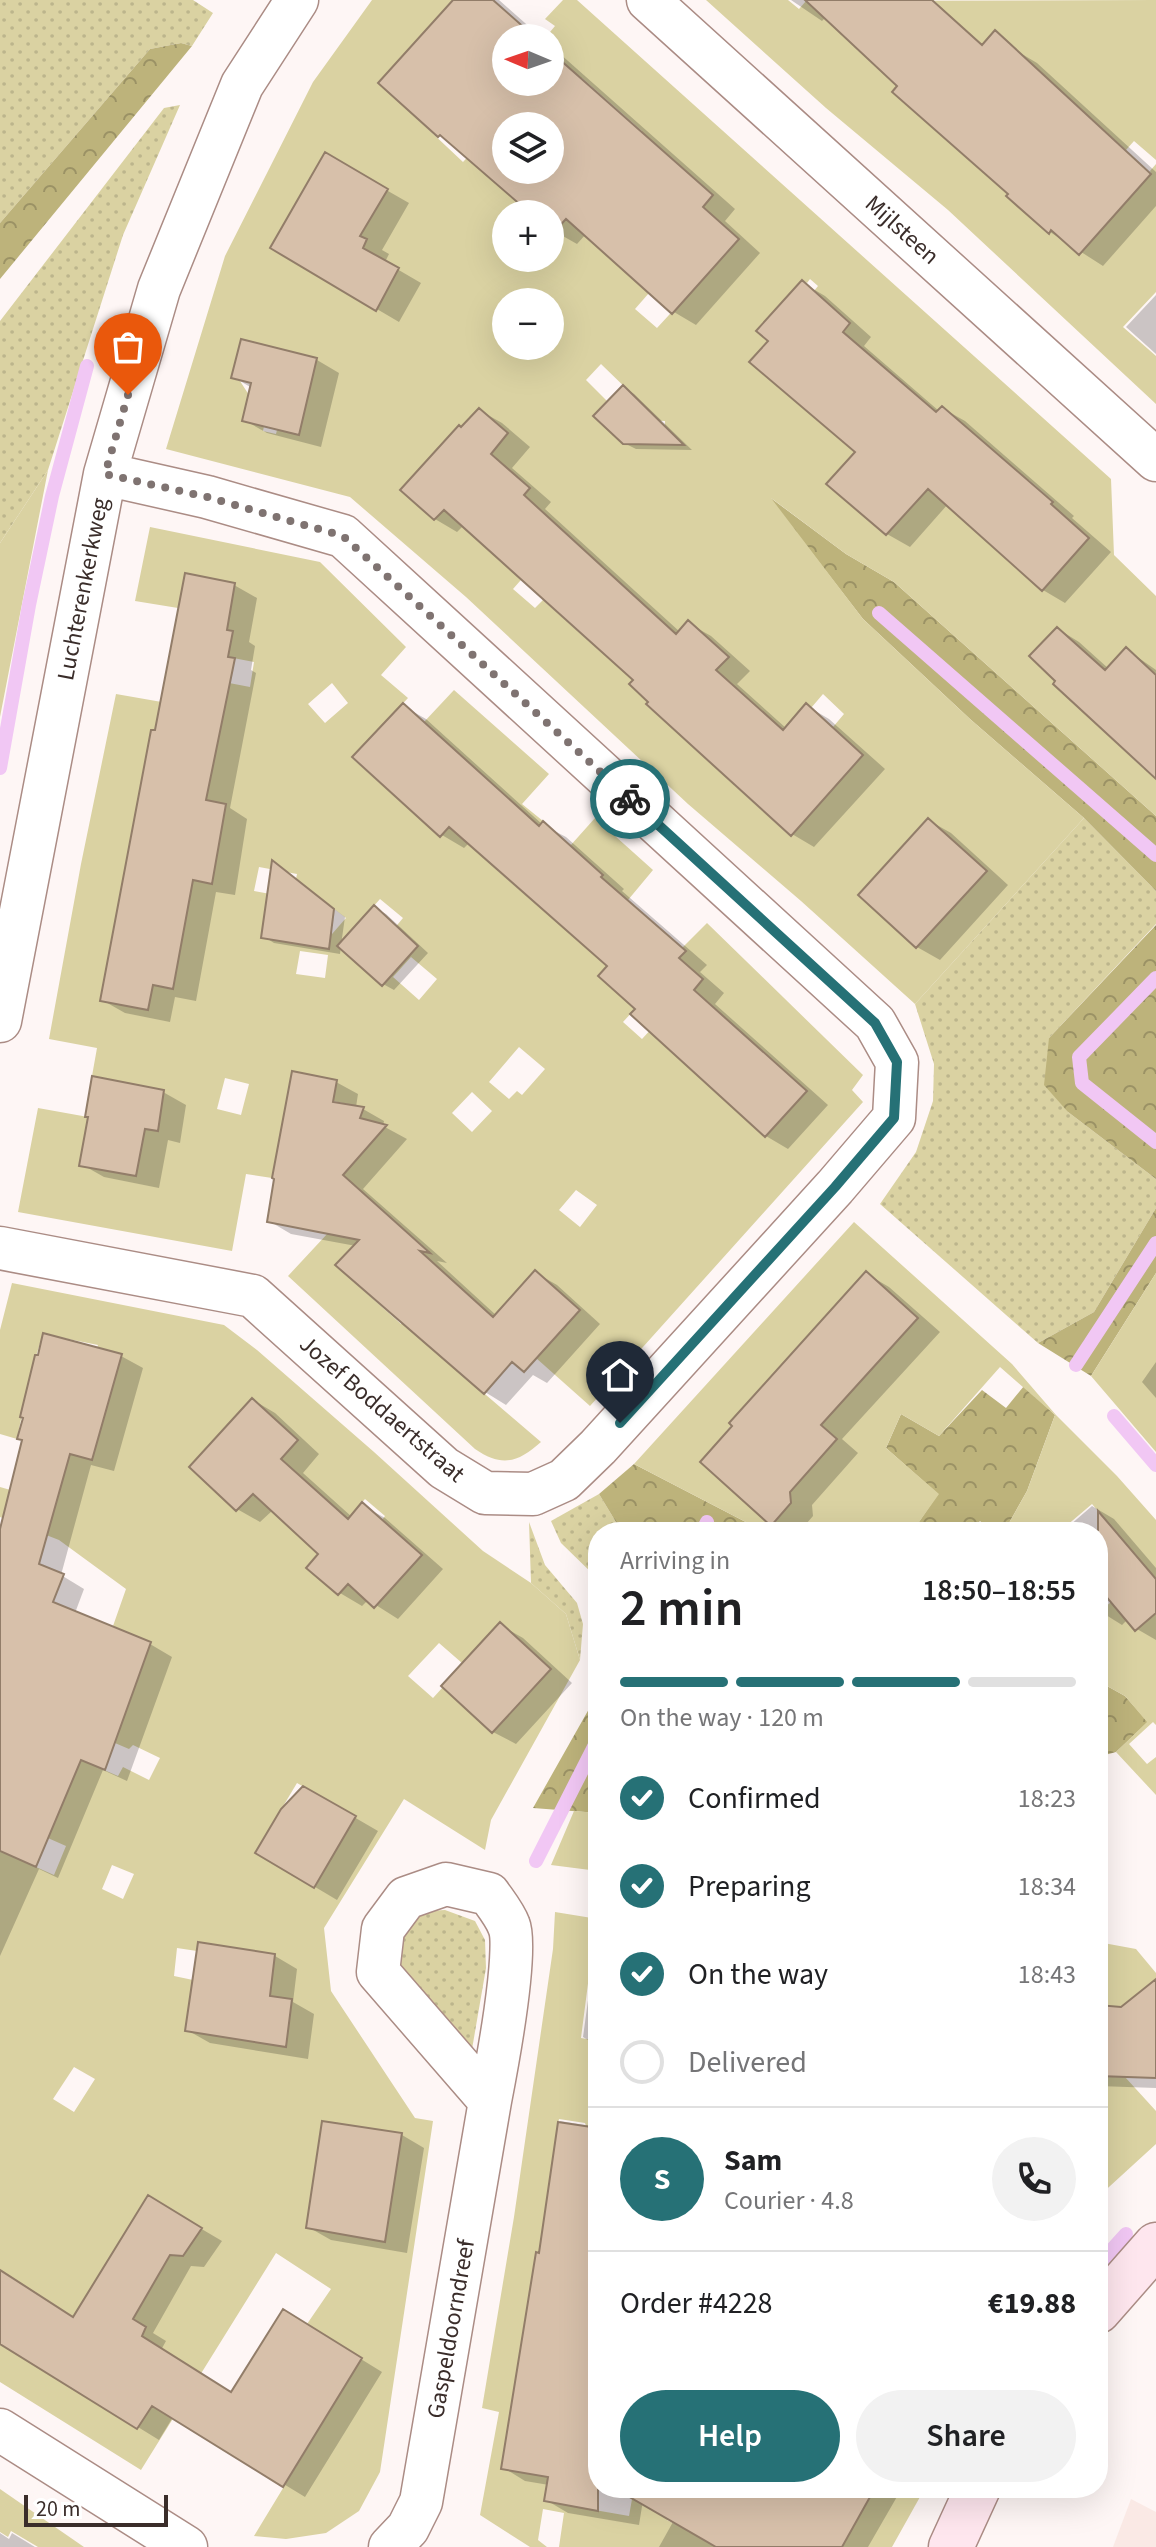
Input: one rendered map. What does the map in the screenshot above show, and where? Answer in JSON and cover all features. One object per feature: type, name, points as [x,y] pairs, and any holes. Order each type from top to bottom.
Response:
[{"type":"main road","points":[[1108,2300],[1156,2245]]},
{"type":"main road","points":[[951,2547],[973,2498]]},
{"type":"street","name":"Luchterenkerkweg","points":[[0,1021],[105,474],[159,289],[242,85],[297,0]]},
{"type":"street","name":"Mijlsteen","points":[[648,0],[1156,460]]},
{"type":"street","name":"Jozef Boddaertstraat","points":[[0,1248],[253,1296],[444,1468],[485,1493],[533,1494],[564,1480],[598,1447],[894,1118],[897,1062],[875,1023],[343,536],[207,497],[105,474]]},
{"type":"street","name":"Gaspeldoorndreef","points":[[390,2547],[408,2528],[421,2502],[490,2101],[510,1967],[511,1929],[489,1894],[446,1884],[406,1898],[383,1929],[378,1972],[490,2101]]},
{"type":"street","points":[[0,2430],[186,2547]]},
{"type":"shaded area","points":[[0,0],[193,0],[213,13],[192,46],[181,43],[150,49],[0,223]]},
{"type":"shaded area","points":[[372,0],[453,0],[379,83],[463,162],[492,131],[492,184],[496,184],[515,200],[492,200],[492,272],[564,272],[564,220],[642,131],[582,78],[553,112],[510,112],[525,96],[564,96],[564,24],[552,24],[545,19],[563,0],[577,0],[1111,479],[1114,555],[1156,596],[1156,675],[1126,647],[1105,670],[1053,684],[1144,769],[1156,757],[1156,816],[894,582],[846,554],[771,498],[863,619],[970,719],[1084,818],[915,1004],[688,804],[466,597],[350,497],[166,449],[225,256],[313,82]],"holes":[[[325,152],[387,189],[360,236],[367,239],[363,248],[399,268],[376,311],[270,248]],[[692,176],[713,195],[703,207],[739,239],[657,328],[635,309],[649,293],[614,261]],[[810,279],[818,286],[814,291],[850,323],[843,332],[858,346],[750,362],[768,341],[756,331],[802,280],[807,283]],[[241,339],[317,358],[298,435],[277,430],[276,434],[263,431],[264,426],[242,421],[249,395],[240,381],[231,378]],[[601,364],[635,397],[594,416],[607,401],[586,380]],[[910,390],[936,412],[942,406],[971,432],[970,442],[886,535],[827,483]],[[479,408],[508,433],[491,454],[529,489],[444,510],[434,520],[401,490],[458,426],[461,427]],[[637,420],[665,421],[664,445],[637,444]],[[1029,480],[1089,538],[1042,591],[980,535]],[[564,531],[633,595],[590,642],[543,600],[535,608],[513,589]],[[688,621],[728,658],[716,670],[738,690],[689,743],[646,705],[648,702],[629,684]],[[823,694],[844,714],[833,727],[863,755],[790,836],[734,785],[806,704],[811,708]],[[927,818],[987,871],[916,948],[858,895]]]},
{"type":"shaded area","points":[[706,0],[788,0],[799,9],[806,1],[1156,0],[1156,160],[1134,141],[1126,150],[1083,111],[1007,196],[1048,233],[1051,230],[1079,255],[1156,164],[1156,292],[1123,327],[1156,356],[1156,404],[948,210],[826,108]],"holes":[[[955,21],[982,45],[996,31],[1039,70],[1014,97],[892,91]]]},
{"type":"shaded area","points":[[180,105],[123,235],[48,470],[0,543],[0,321],[164,108]]},
{"type":"shaded area","points":[[48,470],[0,717],[0,543]]},
{"type":"shaded area","points":[[150,527],[320,562],[406,647],[381,675],[408,698],[352,758],[440,837],[490,783],[424,722],[454,690],[549,774],[522,804],[543,821],[498,871],[558,923],[603,875],[570,846],[595,818],[653,870],[628,900],[649,919],[598,976],[635,1009],[623,1022],[642,1039],[654,1026],[659,1029],[703,980],[679,958],[682,948],[707,923],[863,1075],[852,1090],[863,1102],[590,1406],[536,1358],[451,1365],[541,1442],[517,1458],[494,1459],[475,1449],[288,1276],[328,1233],[308,1215],[386,1126],[360,1118],[363,1107],[333,1101],[337,1080],[292,1072],[272,1178],[246,1174],[232,1251],[18,1212],[38,1108],[88,1117],[79,1166],[136,1176],[145,1129],[158,1131],[164,1090],[92,1076],[97,1048],[49,1039],[116,694],[196,708],[203,678],[250,687],[254,662],[228,657],[233,631],[227,630],[185,574],[178,608],[135,601]],"holes":[[[332,683],[348,703],[325,723],[308,704]],[[151,730],[218,742],[206,800],[225,804],[215,864],[129,848]],[[259,867],[297,874],[292,898],[254,891]],[[317,896],[346,918],[332,934],[304,912]],[[380,899],[403,918],[388,936],[365,916]],[[120,902],[187,914],[173,989],[153,985],[147,1010],[100,1000]],[[300,951],[328,955],[325,978],[296,974]],[[411,957],[437,979],[419,1000],[393,977]],[[742,1034],[806,1091],[765,1137],[701,1079]],[[519,1047],[545,1069],[522,1095],[517,1091],[509,1099],[489,1082]],[[225,1078],[249,1084],[241,1115],[217,1109]],[[472,1092],[492,1111],[472,1132],[452,1113]],[[576,1190],[597,1205],[580,1227],[559,1210]],[[385,1213],[422,1245],[419,1250],[446,1275],[401,1324],[335,1265]]]},
{"type":"shaded area","points":[[1084,818],[1156,891],[1156,924],[1049,1038],[1068,1112],[1156,1179],[1156,1208],[1094,1312],[1038,1343],[880,1204],[916,1152],[933,1101],[934,1064],[915,1004]]},
{"type":"shaded area","points":[[854,1222],[1012,1364],[1156,1520],[1156,1579],[1092,1504],[1071,1522],[1010,1522],[1027,1491],[1055,1415],[1000,1367],[939,1436],[901,1414],[886,1448],[939,1494],[919,1522],[746,1522],[634,1464]],"holes":[[[770,1378],[837,1439],[779,1486],[791,1503],[776,1521],[768,1521],[701,1462]]]},
{"type":"shaded area","points":[[1156,1273],[1156,1452],[1091,1376]]},
{"type":"shaded area","points":[[12,1283],[224,1325],[374,1452],[483,1551],[531,1583],[566,1614],[580,1660],[491,1820],[485,1850],[404,1799],[324,1928],[331,1991],[415,2118],[433,2121],[380,2472],[359,2511],[326,2533],[286,2539],[254,2536],[362,2358],[307,2324],[331,2289],[276,2253],[141,2470],[0,2382],[0,2344],[14,2352],[0,2270],[0,1851],[54,1875],[66,1846],[23,1827],[65,1797],[81,1760],[118,1776],[123,1767],[149,1780],[160,1758],[133,1745],[129,1749],[14,1700],[127,1710],[151,1643],[113,1626],[126,1589],[59,1540],[0,1517],[0,1487],[56,1503],[70,1454],[122,1354],[97,1348],[98,1345],[43,1334],[30,1375],[17,1439],[0,1434],[0,1330]],"holes":[[[252,1398],[298,1440],[281,1459],[304,1479],[273,1513],[253,1494],[236,1510],[189,1467]],[[365,1499],[385,1516],[382,1520],[422,1555],[374,1608],[348,1584],[338,1594],[306,1567]],[[500,1622],[551,1669],[492,1733],[443,1687],[433,1698],[408,1676],[439,1643],[462,1663]],[[297,1783],[356,1817],[314,1888],[255,1853]],[[112,1865],[134,1874],[123,1899],[102,1889]],[[198,1942],[275,1954],[270,1996],[292,1999],[286,2047],[185,2031],[193,1980],[174,1976],[177,1948],[197,1951]],[[74,2067],[95,2079],[74,2112],[53,2099]],[[322,2122],[402,2134],[385,2241],[306,2228]]]},
{"type":"shaded area","points":[[599,1494],[616,1522],[588,1522],[588,1569],[561,1543],[551,1521]]},
{"type":"shaded area","points":[[529,1522],[545,1565],[577,1603],[583,1624],[580,1660],[566,1614],[531,1583]]},
{"type":"shaded area","points":[[1111,1602],[1136,1630],[1156,1613],[1156,1725],[1153,1722],[1129,1744],[1147,1764],[1156,1757],[1156,1795],[1116,1752],[1147,1722],[1125,1696],[1108,1687],[1108,1605]]},
{"type":"shaded area","points":[[574,1811],[588,1812],[588,1870],[551,1865]]},
{"type":"shaded area","points":[[445,1910],[475,1921],[485,1940],[486,1968],[471,2055],[393,1960],[407,1920],[428,1911]]},
{"type":"shaded area","points":[[555,1912],[588,1917],[588,1984],[581,2038],[588,2039],[588,2126],[585,2123],[559,2119],[548,2190],[588,2248],[588,2261],[536,2253],[522,2337],[569,2480],[566,2505],[629,2516],[632,2498],[680,2498],[667,2520],[721,2547],[559,2547],[564,2513],[543,2509],[538,2540],[547,2547],[530,2547],[480,2515],[499,2412],[482,2408],[514,2217],[553,1949]]},
{"type":"shaded area","points":[[1108,1944],[1136,1949],[1156,1973],[1156,1984],[1150,1984],[1135,1996],[1134,2008],[1108,2006]]},
{"type":"shaded area","points":[[1108,2076],[1125,2077],[1156,2111],[1156,2144],[1108,2188]]},
{"type":"shaded area","points":[[0,2489],[84,2547],[38,2547],[11,2531],[8,2537],[0,2532]]},
{"type":"shaded area","points":[[869,2498],[919,2498],[892,2547],[842,2547]]},
{"type":"shaded area","points":[[1131,2499],[1156,2512],[1156,2547],[1113,2547]]},
{"type":"green space","points":[[181,43],[192,46],[0,279],[0,223],[150,49]]},
{"type":"green space","points":[[768,496],[846,554],[894,582],[1156,816],[1156,891],[1084,818],[970,719],[863,619]]},
{"type":"green space","points":[[1156,925],[1156,1179],[1068,1112],[1044,1085],[1049,1038]]},
{"type":"green space","points":[[1156,1208],[1156,1273],[1091,1376],[1038,1343],[1094,1312]]},
{"type":"green space","points":[[1024,1386],[1055,1415],[1027,1491],[1010,1522],[919,1522],[938,1494],[886,1448],[901,1414],[939,1436],[982,1390],[1006,1408]]},
{"type":"green space","points":[[634,1464],[746,1522],[616,1522],[599,1494]]},
{"type":"green space","points":[[1108,1687],[1125,1696],[1148,1722],[1116,1752],[1108,1754]]},
{"type":"green space","points":[[588,1711],[588,1812],[533,1808]]},
{"type":"building","points":[[453,0],[493,0],[520,24],[492,24],[492,96],[564,96],[564,63],[713,195],[703,207],[739,239],[672,314],[566,219],[564,221],[564,200],[515,200],[496,184],[564,184],[564,112],[492,112],[492,180],[440,135],[438,137],[378,83]]},
{"type":"building","points":[[805,0],[932,0],[982,45],[995,30],[1151,174],[1079,255],[1051,230],[1049,234],[892,92],[897,86]]},
{"type":"building","points":[[325,152],[388,189],[360,236],[367,239],[363,248],[399,268],[376,311],[270,248]]},
{"type":"building","points":[[802,280],[850,323],[843,332],[936,412],[942,406],[1053,502],[1051,504],[1089,538],[1042,591],[928,489],[886,535],[826,484],[855,452],[749,362],[768,341],[756,331]]},
{"type":"building","points":[[241,339],[317,358],[299,435],[242,421],[251,383],[231,378]]},
{"type":"building","points":[[623,385],[684,445],[623,444],[593,416]]},
{"type":"building","points":[[479,408],[508,433],[491,454],[530,488],[524,495],[676,634],[688,620],[729,657],[716,670],[783,730],[806,703],[863,755],[791,836],[646,704],[648,702],[629,684],[633,680],[444,510],[434,520],[400,490],[459,425],[461,427]]},
{"type":"building","points":[[185,573],[235,583],[227,630],[233,631],[228,657],[235,658],[206,800],[226,804],[212,884],[193,880],[173,989],[153,985],[148,1010],[100,1001],[151,730],[155,730]]},
{"type":"building","points":[[1057,627],[1105,670],[1126,647],[1156,675],[1156,779],[1053,684],[1055,681],[1029,656]]},
{"type":"building","points":[[403,703],[539,826],[543,821],[603,875],[601,877],[686,951],[679,958],[703,979],[694,990],[807,1091],[765,1137],[630,1014],[635,1009],[598,976],[607,966],[449,827],[440,837],[352,757]]},
{"type":"building","points":[[928,818],[987,871],[916,948],[858,895]]},
{"type":"building","points":[[272,860],[334,909],[329,949],[261,938]]},
{"type":"building","points":[[374,905],[418,946],[382,986],[337,946]]},
{"type":"building","points":[[292,1071],[337,1080],[333,1102],[364,1107],[360,1118],[387,1125],[343,1175],[430,1253],[420,1251],[493,1317],[535,1270],[580,1310],[524,1372],[512,1362],[484,1394],[335,1265],[359,1240],[267,1222]]},
{"type":"building","points":[[92,1076],[164,1090],[158,1131],[145,1129],[136,1176],[79,1166]]},
{"type":"building","points":[[866,1271],[918,1318],[821,1425],[837,1439],[790,1492],[791,1503],[774,1522],[767,1522],[700,1462],[732,1426],[729,1423]]},
{"type":"building","points":[[43,1333],[122,1354],[92,1460],[70,1454],[39,1564],[64,1574],[53,1602],[151,1642],[105,1770],[81,1760],[36,1867],[0,1851],[0,1529],[22,1440],[17,1439],[23,1418],[20,1417]]},
{"type":"building","points":[[252,1398],[298,1440],[281,1459],[348,1519],[362,1502],[422,1555],[374,1608],[348,1584],[338,1595],[306,1568],[318,1554],[253,1494],[236,1511],[189,1467]]},
{"type":"building","points":[[1098,1511],[1107,1522],[1098,1522]]},
{"type":"building","points":[[1108,1523],[1156,1579],[1156,1613],[1135,1631],[1108,1599]]},
{"type":"building","points":[[500,1622],[551,1669],[492,1733],[441,1686]]},
{"type":"building","points":[[303,1786],[356,1816],[314,1888],[255,1853],[281,1809]]},
{"type":"building","points":[[198,1942],[275,1954],[270,1996],[292,1999],[286,2047],[185,2031]]},
{"type":"building","points":[[1156,1979],[1156,2078],[1108,2076],[1108,2006],[1121,2007]]},
{"type":"building","points":[[322,2121],[402,2133],[385,2242],[306,2228]]},
{"type":"building","points":[[558,2122],[588,2126],[588,2498],[598,2498],[598,2511],[544,2501],[548,2477],[501,2469],[536,2252],[539,2253]]},
{"type":"building","points":[[148,2195],[202,2228],[183,2256],[170,2255],[133,2319],[146,2327],[142,2336],[231,2392],[283,2309],[362,2358],[283,2487],[152,2406],[137,2429],[0,2344],[0,2270],[73,2317]]},
{"type":"building","points":[[631,2498],[869,2498],[842,2547],[716,2547]]},
{"type":"waterway","points":[[0,768],[52,496],[87,366]]},
{"type":"waterway","points":[[879,613],[1156,855]]},
{"type":"waterway","points":[[1156,978],[1079,1057],[1082,1083],[1156,1142]]},
{"type":"waterway","points":[[1076,1365],[1156,1243]]},
{"type":"waterway","points":[[1114,1416],[1156,1465]]},
{"type":"waterway","points":[[536,1861],[588,1759]]},
{"type":"waterway","points":[[1108,2254],[1126,2234]]},
{"type":"way so far","points":[[128,395],[105,474],[207,497],[343,536],[630,799]]},
{"type":"route","points":[[620,1423],[894,1118],[897,1062],[875,1023],[630,799]]}]
